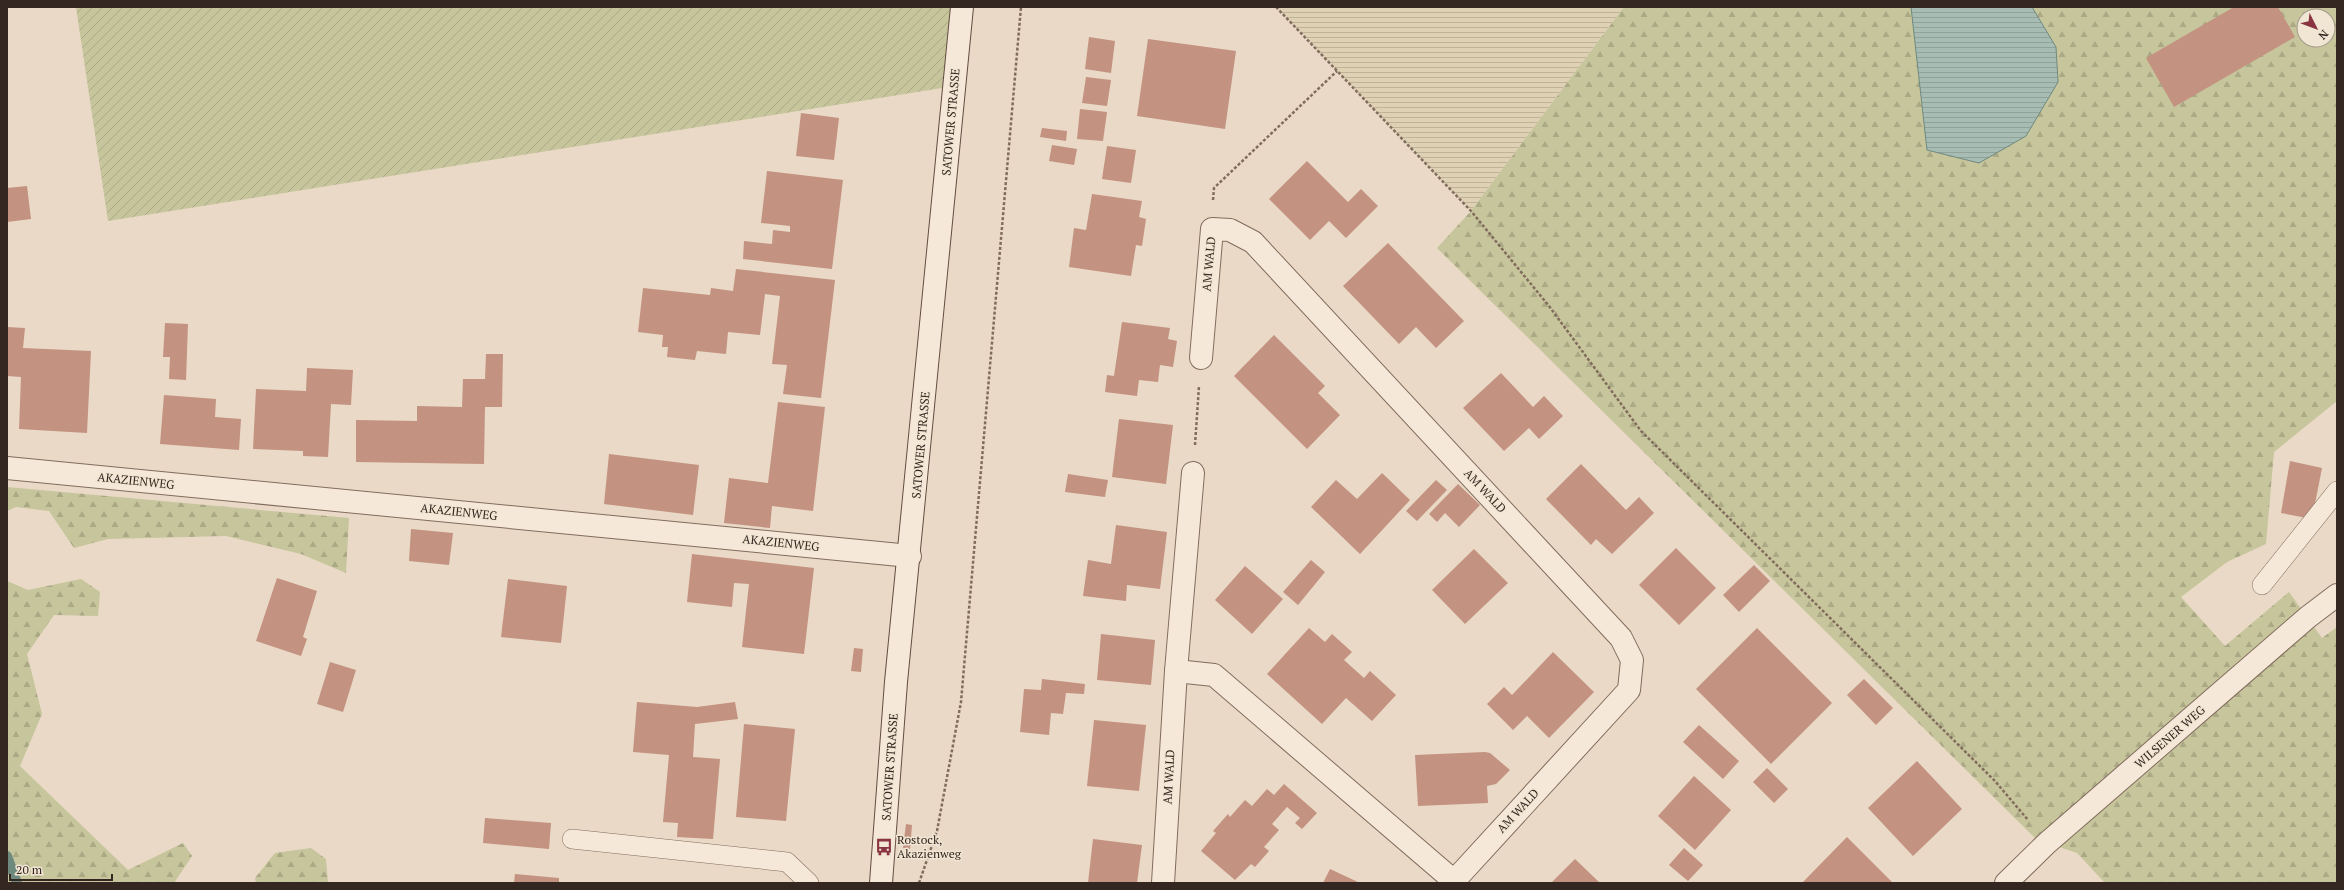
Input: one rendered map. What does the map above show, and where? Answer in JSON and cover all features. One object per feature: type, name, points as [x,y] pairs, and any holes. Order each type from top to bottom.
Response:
[{"type":"street","name":"SATOWER STRASSE","points":[[881,883],[896,682],[910,556],[962,7]]},
{"type":"street","name":"AM WALD","points":[[1176,671],[1214,675],[1454,882],[1629,690],[1632,660],[1621,638],[1253,242],[1230,230],[1212,229],[1201,358]]},
{"type":"street","name":"AKAZIENWEG","points":[[7,468],[910,556]]},
{"type":"street","name":"AM WALD","points":[[1163,883],[1176,671],[1193,473]]},
{"type":"street","name":"WILSENER WEG","points":[[2006,883],[2048,843],[2308,617],[2337,595]]},
{"type":"lane","points":[[2262,585],[2337,491]]},
{"type":"lane","points":[[572,839],[787,862],[809,883]]},
{"type":"path","points":[[919,883],[937,831],[960,702],[1021,7]]},
{"type":"path","points":[[1276,7],[1471,211],[1549,306],[1641,431],[1995,781],[2048,843]]},
{"type":"path","points":[[1212,229],[1214,188],[1337,71]]},
{"type":"path","points":[[1193,473],[1201,358]]},
{"type":"shaded area","points":[[1276,7],[1624,7],[1471,211]]},
{"type":"shaded area","points":[[1911,7],[2032,7],[2056,47],[2058,82],[2026,136],[1979,163],[1927,150]]},
{"type":"green space","points":[[76,7],[962,7],[955,86],[108,221]]},
{"type":"green space","points":[[1624,7],[2337,7],[2337,401],[2274,452],[2266,544],[2227,562],[2181,597],[2225,646],[2289,592],[2322,638],[2337,627],[2337,883],[2105,883],[2077,853],[2036,839],[1437,248],[1471,211]]},
{"type":"green space","points":[[7,487],[349,518],[346,573],[301,554],[226,536],[108,539],[74,548],[49,511],[16,507],[7,511]]},
{"type":"green space","points":[[81,579],[100,592],[98,616],[54,615],[27,654],[42,714],[20,766],[128,870],[183,843],[192,856],[174,883],[7,883],[7,581],[28,590]]},
{"type":"green space","points":[[311,848],[326,859],[328,883],[256,883],[255,878],[275,853]]},
{"type":"building","points":[[2234,7],[2278,7],[2295,37],[2174,107],[2146,58]]},
{"type":"building","points":[[1089,37],[1115,41],[1111,73],[1085,69]]},
{"type":"building","points":[[1148,39],[1236,51],[1225,129],[1137,116]]},
{"type":"building","points":[[1086,77],[1111,80],[1107,106],[1082,103]]},
{"type":"building","points":[[1080,109],[1107,112],[1103,141],[1077,139]]},
{"type":"building","points":[[801,113],[839,118],[834,160],[796,156]]},
{"type":"building","points":[[1042,128],[1067,131],[1066,141],[1040,137]]},
{"type":"building","points":[[1052,145],[1077,149],[1074,165],[1049,161]]},
{"type":"building","points":[[1107,146],[1136,150],[1131,183],[1102,179]]},
{"type":"building","points":[[1307,161],[1348,202],[1361,189],[1378,206],[1346,238],[1329,221],[1310,240],[1269,199]]},
{"type":"building","points":[[767,171],[843,180],[832,269],[743,259],[744,241],[772,244],[773,230],[790,232],[790,226],[761,223]]},
{"type":"building","points":[[27,186],[31,219],[7,222],[7,188]]},
{"type":"building","points":[[1092,194],[1142,201],[1139,217],[1146,219],[1142,246],[1136,245],[1131,276],[1069,267],[1074,228],[1086,230]]},
{"type":"building","points":[[1388,243],[1464,321],[1436,348],[1416,327],[1399,344],[1343,286]]},
{"type":"building","points":[[736,269],[835,280],[821,398],[783,394],[787,365],[772,364],[780,296],[765,294],[760,335],[728,332],[726,354],[697,351],[695,360],[667,357],[668,347],[662,347],[663,335],[638,332],[643,288],[710,295],[711,288],[733,291]]},
{"type":"building","points":[[1122,322],[1170,328],[1168,339],[1177,341],[1173,367],[1160,365],[1158,382],[1139,380],[1137,396],[1105,392],[1107,375],[1114,376]]},
{"type":"building","points":[[165,323],[188,324],[186,380],[169,379],[170,357],[163,357]]},
{"type":"building","points":[[7,327],[25,328],[23,348],[91,351],[87,433],[19,429],[21,377],[7,376]]},
{"type":"building","points":[[1274,335],[1325,386],[1318,393],[1340,415],[1307,449],[1234,376]]},
{"type":"building","points":[[486,354],[503,354],[502,407],[485,407],[484,464],[356,462],[356,420],[417,421],[417,406],[462,407],[463,379],[485,379]]},
{"type":"building","points":[[307,368],[353,370],[351,405],[331,404],[328,457],[303,456],[303,451],[253,449],[256,389],[306,391]]},
{"type":"building","points":[[1501,373],[1533,407],[1544,396],[1563,416],[1539,439],[1529,428],[1504,451],[1463,408]]},
{"type":"building","points":[[164,395],[216,399],[215,417],[241,419],[239,450],[160,444]]},
{"type":"building","points":[[778,402],[825,407],[813,511],[772,506],[770,528],[724,523],[729,478],[768,483]]},
{"type":"building","points":[[1119,419],[1173,425],[1166,484],[1112,477]]},
{"type":"building","points":[[609,454],[699,465],[693,515],[604,504]]},
{"type":"building","points":[[2290,461],[2322,468],[2312,519],[2281,513]]},
{"type":"building","points":[[1581,464],[1626,510],[1639,497],[1654,513],[1612,554],[1596,539],[1591,545],[1546,499]]},
{"type":"building","points":[[1382,473],[1410,500],[1360,554],[1311,507],[1336,480],[1357,499]]},
{"type":"building","points":[[1068,474],[1108,480],[1105,497],[1065,492]]},
{"type":"building","points":[[1436,480],[1447,490],[1417,521],[1406,511]]},
{"type":"building","points":[[1458,484],[1480,505],[1459,527],[1445,513],[1437,522],[1429,514]]},
{"type":"building","points":[[1116,525],[1167,532],[1160,589],[1127,585],[1126,601],[1083,596],[1088,560],[1111,564]]},
{"type":"building","points":[[411,529],[453,533],[449,565],[409,561]]},
{"type":"building","points":[[1676,548],[1716,588],[1679,625],[1639,585]]},
{"type":"building","points":[[1474,549],[1508,583],[1465,624],[1432,590]]},
{"type":"building","points":[[692,554],[814,568],[804,654],[742,647],[749,584],[734,583],[732,607],[687,602]]},
{"type":"building","points":[[1311,560],[1325,572],[1298,605],[1283,592]]},
{"type":"building","points":[[1754,565],[1770,581],[1739,612],[1723,595]]},
{"type":"building","points":[[1245,566],[1283,599],[1252,634],[1215,600]]},
{"type":"building","points":[[277,578],[317,591],[303,637],[307,639],[301,656],[256,641]]},
{"type":"building","points":[[508,579],[567,586],[561,643],[501,637]]},
{"type":"building","points":[[1309,628],[1325,642],[1332,634],[1352,652],[1344,660],[1364,678],[1370,671],[1396,695],[1372,721],[1346,698],[1322,724],[1267,674]]},
{"type":"building","points":[[1757,628],[1832,703],[1771,764],[1696,689]]},
{"type":"building","points":[[1101,634],[1155,640],[1151,685],[1097,680]]},
{"type":"building","points":[[854,648],[863,649],[861,672],[851,671]]},
{"type":"building","points":[[1553,652],[1594,692],[1549,738],[1527,716],[1513,730],[1487,704],[1504,687],[1512,695]]},
{"type":"building","points":[[330,662],[356,670],[343,712],[317,704]]},
{"type":"building","points":[[1042,679],[1085,684],[1084,694],[1066,693],[1063,714],[1051,713],[1049,735],[1020,732],[1024,689],[1041,690]]},
{"type":"building","points":[[1864,679],[1893,708],[1876,725],[1847,695]]},
{"type":"building","points":[[637,702],[697,707],[735,702],[738,719],[695,724],[693,757],[720,759],[713,839],[677,837],[678,823],[663,822],[669,755],[633,752]]},
{"type":"building","points":[[1094,720],[1146,725],[1139,791],[1087,786]]},
{"type":"building","points":[[744,724],[795,729],[786,821],[736,817]]},
{"type":"building","points":[[1699,725],[1739,761],[1723,779],[1683,742]]},
{"type":"building","points":[[1490,753],[1510,770],[1496,784],[1487,786],[1488,803],[1418,806],[1415,755]]},
{"type":"building","points":[[1917,761],[1962,809],[1913,856],[1868,808]]},
{"type":"building","points":[[1767,768],[1788,789],[1774,803],[1753,782]]},
{"type":"building","points":[[1694,776],[1731,810],[1695,850],[1658,816]]},
{"type":"building","points":[[1284,784],[1317,813],[1302,829],[1295,823],[1300,818],[1287,807],[1272,824],[1279,830],[1264,847],[1269,851],[1255,867],[1251,864],[1235,880],[1201,851],[1216,833],[1213,831],[1228,814],[1230,817],[1245,800],[1252,806],[1267,789],[1274,795]]},
{"type":"building","points":[[485,818],[551,823],[549,849],[483,843]]},
{"type":"building","points":[[906,824],[912,825],[910,849],[903,848]]},
{"type":"building","points":[[1847,837],[1893,883],[1802,883]]},
{"type":"building","points":[[1093,839],[1142,845],[1137,883],[1088,883]]},
{"type":"building","points":[[1684,848],[1703,865],[1688,881],[1669,865]]},
{"type":"building","points":[[1575,859],[1600,883],[1551,883]]},
{"type":"building","points":[[1330,869],[1360,883],[1323,883]]},
{"type":"building","points":[[515,874],[559,878],[559,883],[514,883]]},
{"type":"waterway","points":[[7,856],[17,883]]},
{"type":"place","name":"Rostock, Akazienweg","points":[[884,847]]}]
